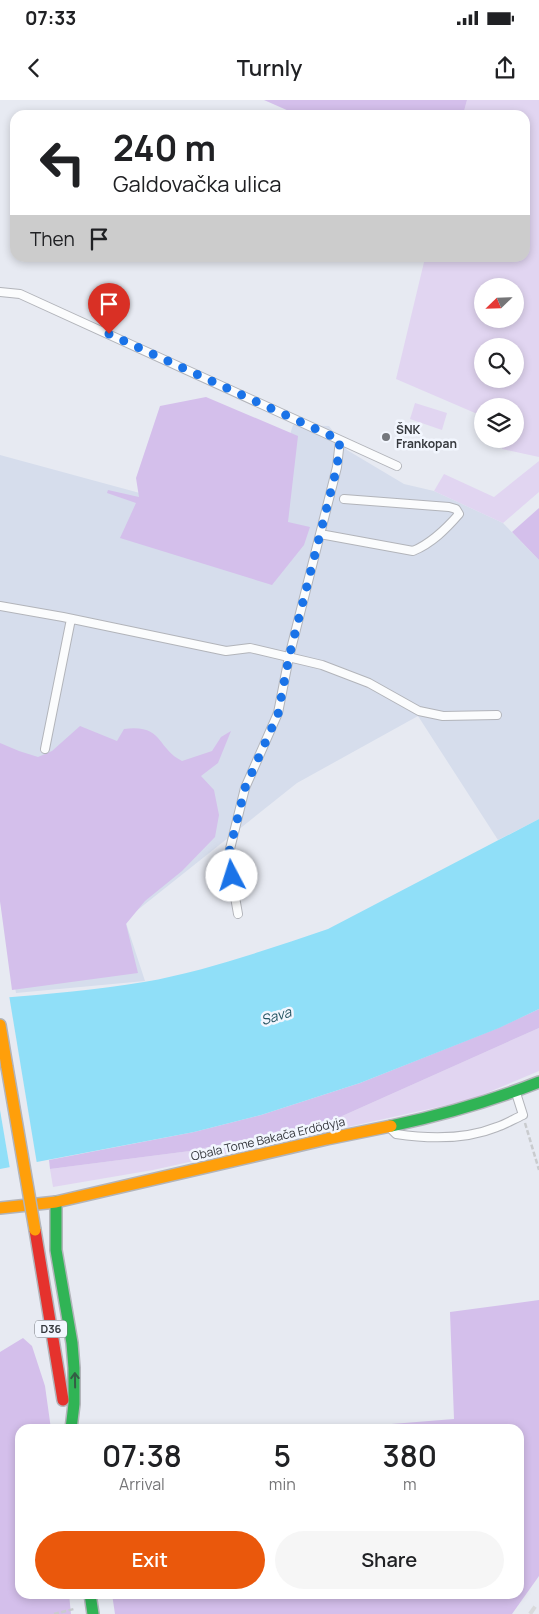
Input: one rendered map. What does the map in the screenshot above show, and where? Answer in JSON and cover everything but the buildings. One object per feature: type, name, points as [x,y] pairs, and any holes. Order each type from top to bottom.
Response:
[{"type":"main road","name":"D36","points":[[0,1026],[68,1424]]},
{"type":"main road","name":"Obala Tome Bakača Erdödyja","points":[[0,1208],[56,1202],[388,1127],[456,1111],[516,1092],[539,1082]]},
{"type":"main road","points":[[56,1202],[56,1250],[72,1343],[74,1368],[74,1404],[70,1424]]},
{"type":"lane","points":[[0,292],[20,294],[397,466]]},
{"type":"lane","points":[[238,914],[228,857],[245,788],[278,714],[289,657],[337,467],[340,440]]},
{"type":"lane","points":[[320,534],[413,551],[424,546],[448,527],[459,514],[456,509],[449,507],[344,498]]},
{"type":"lane","points":[[0,606],[71,618],[226,651],[250,648],[322,665],[369,683],[419,711],[443,716],[497,715]]},
{"type":"lane","points":[[45,749],[71,618]]},
{"type":"lane","points":[[388,1127],[396,1134],[424,1138],[454,1137],[497,1128],[522,1115],[516,1092]]},
{"type":"path","points":[[522,1115],[539,1170]]},
{"type":"path","points":[[54,1614],[92,1604]]},
{"type":"shaded area","points":[[264,100],[467,100],[464,110],[287,110]]},
{"type":"shaded area","points":[[467,100],[539,100],[539,457],[502,449],[524,448],[524,398],[474,398],[474,413],[396,379],[424,262],[530,262],[530,110],[464,110]]},
{"type":"shaded area","points":[[206,397],[298,436],[288,522],[310,527],[304,545],[272,585],[120,538],[136,503],[107,493],[108,490],[139,497],[136,478],[160,406]]},
{"type":"shaded area","points":[[415,403],[447,413],[442,430],[410,419]]},
{"type":"shaded area","points":[[293,425],[329,426],[347,450],[404,484],[434,491],[503,523],[539,560],[539,819],[498,840],[418,716],[297,783],[125,920],[145,981],[16,993],[0,900],[0,455],[261,526]]},
{"type":"shaded area","points":[[539,461],[539,492],[503,523],[434,491],[444,474],[494,497]]},
{"type":"shaded area","points":[[539,508],[539,560],[512,532]]},
{"type":"shaded area","points":[[80,726],[117,741],[124,729],[137,728],[146,730],[158,738],[174,756],[182,761],[212,751],[221,737],[231,731],[218,763],[201,776],[214,790],[219,815],[215,837],[182,871],[145,901],[126,924],[138,973],[12,990],[0,901],[0,743],[38,757],[52,751]]},
{"type":"shaded area","points":[[539,1009],[539,1028],[331,1121],[190,1151],[50,1169],[49,1160],[194,1132],[261,1115],[360,1083],[498,1028]]},
{"type":"shaded area","points":[[539,1028],[539,1071],[470,1100],[153,1170],[53,1187],[50,1169],[190,1151],[331,1121]]},
{"type":"shaded area","points":[[539,1300],[539,1576],[524,1597],[524,1424],[392,1424],[454,1419],[450,1312]]},
{"type":"shaded area","points":[[23,1338],[32,1346],[45,1386],[50,1424],[15,1424],[15,1599],[70,1599],[71,1614],[0,1614],[0,1352]]},
{"type":"shaded area","points":[[113,1599],[523,1599],[512,1614],[115,1614]]},
{"type":"water","name":"Sava","points":[[539,819],[539,1009],[499,1028],[360,1083],[261,1115],[194,1132],[0,1169],[0,998],[90,990],[144,982],[214,966],[283,944],[328,929]]},
{"type":"pier","points":[[0,995],[9,995],[37,1164],[10,1169],[0,1110]]},
{"type":"railway","points":[[530,1614],[539,1601]]},
{"type":"traffic: fast","points":[[391,1126],[466,1107],[539,1082]]},
{"type":"traffic: fast","points":[[56,1202],[56,1250],[72,1343],[74,1368],[74,1404],[72,1424]]},
{"type":"traffic: fast","points":[[91,1599],[93,1614]]},
{"type":"traffic: slow","points":[[0,1025],[7,1067]]},
{"type":"traffic: slow","points":[[7,1067],[35,1230]]},
{"type":"traffic: slow","points":[[0,1208],[56,1202],[391,1126]]},
{"type":"traffic: jam","points":[[35,1230],[63,1400]]},
{"type":"place","name":"ŠNK Frankopan","points":[[386,437]]},
{"type":"route","points":[[109,334],[340,440],[337,467],[289,657],[278,714],[245,788],[228,857],[232,876]]}]
